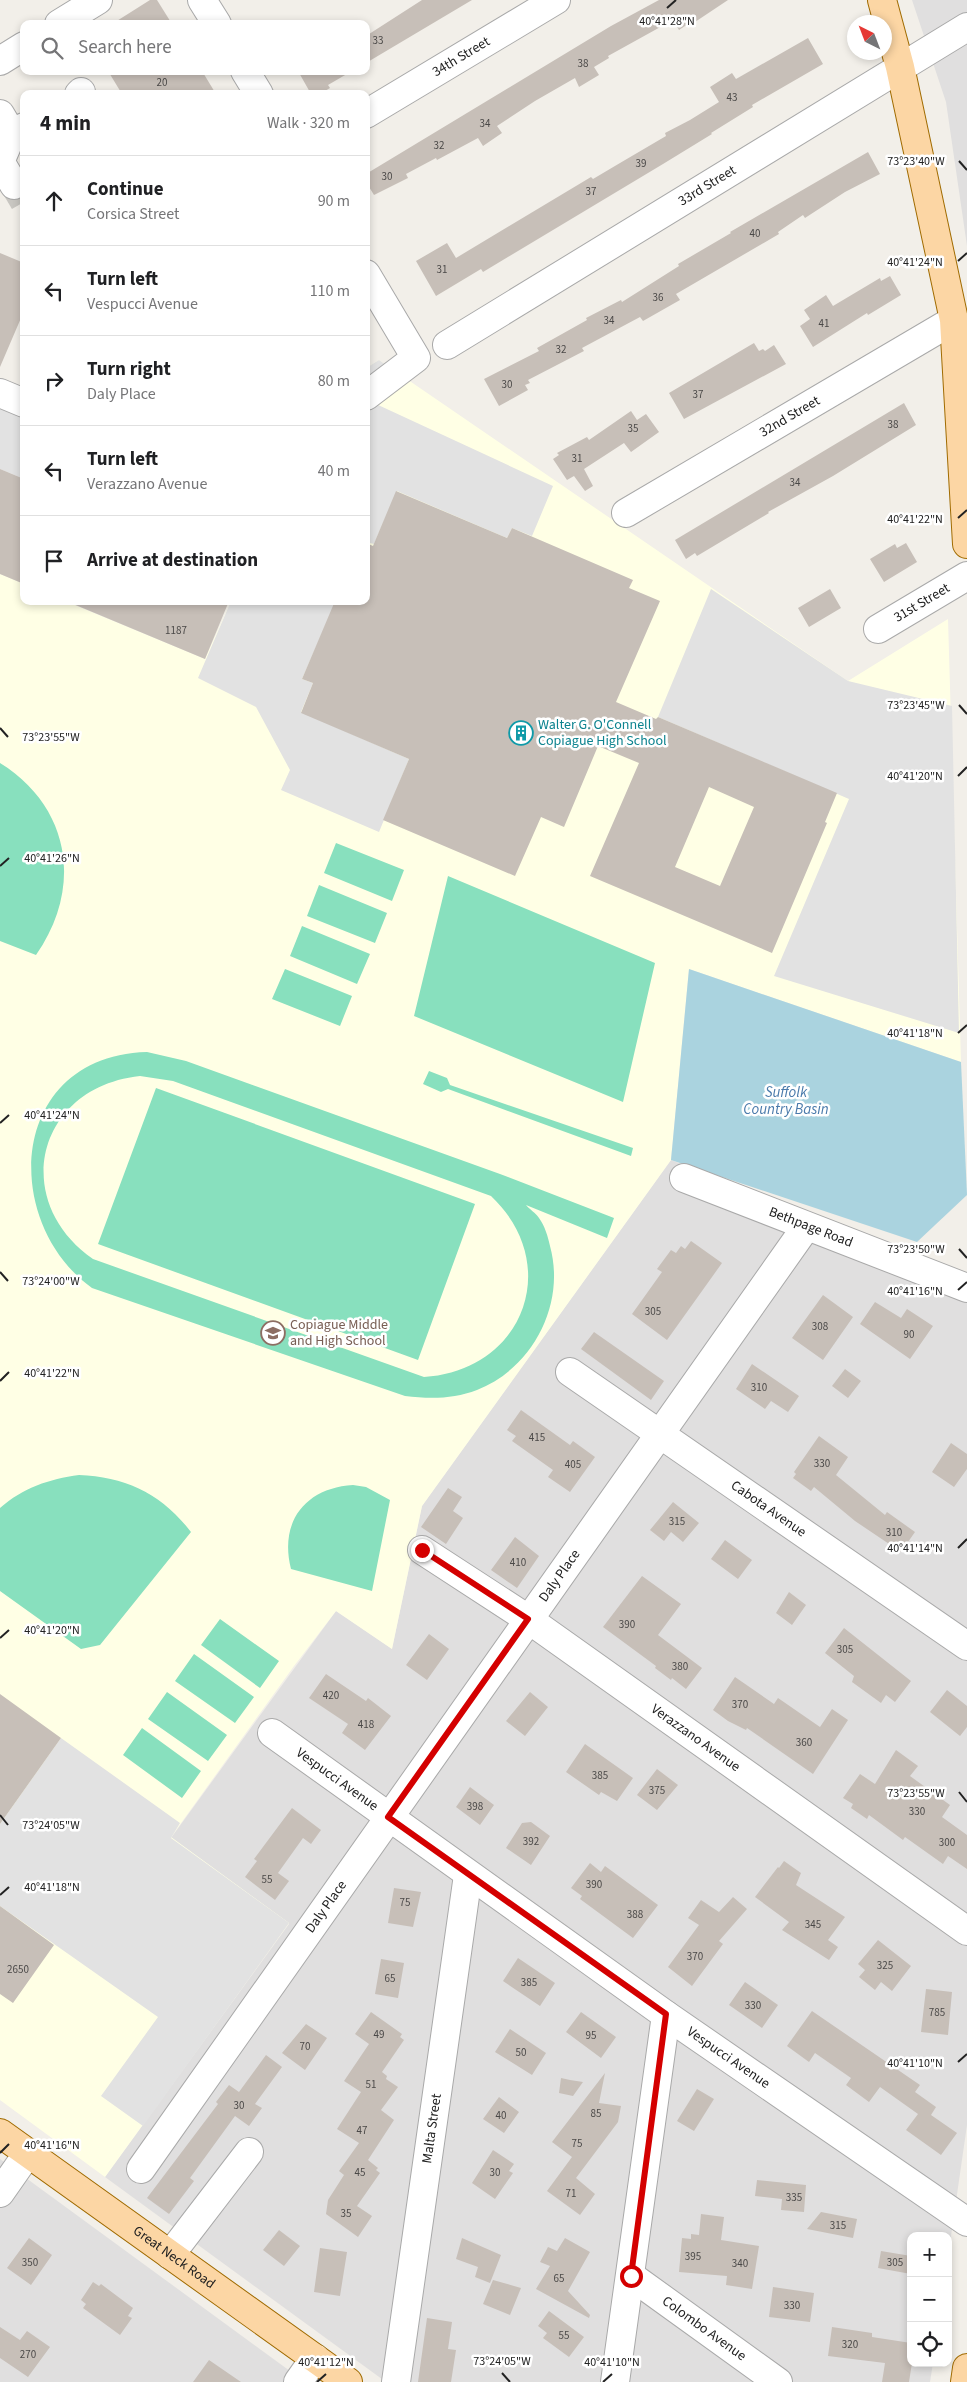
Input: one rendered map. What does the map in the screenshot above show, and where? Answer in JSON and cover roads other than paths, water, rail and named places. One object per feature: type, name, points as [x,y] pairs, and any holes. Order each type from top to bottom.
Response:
[{"type":"main road","points":[[882,0],[900,68],[954,320],[967,544]]},
{"type":"main road","name":"Great Neck Road","points":[[0,2133],[348,2382]]},
{"type":"main road","points":[[965,2382],[967,2368]]},
{"type":"street","points":[[66,20],[98,0]]},
{"type":"street","points":[[202,0],[214,20]]},
{"type":"street","name":"34th Street","points":[[370,112],[556,0]]},
{"type":"street","name":"33rd Street","points":[[447,346],[967,27]]},
{"type":"street","points":[[0,61],[20,48]]},
{"type":"street","points":[[247,75],[257,90]]},
{"type":"street","points":[[5,169],[12,125]]},
{"type":"street","points":[[370,281],[416,358],[370,393]]},
{"type":"street","name":"32nd Street","points":[[626,513],[954,320]]},
{"type":"street","name":"31st Street","points":[[878,629],[967,576]]},
{"type":"street","name":"Bethpage Road","points":[[684,1178],[967,1288]]},
{"type":"street","name":"Daly Place","points":[[141,2169],[806,1226]]},
{"type":"street","name":"Cabota Avenue","points":[[570,1372],[660,1432],[967,1646]]},
{"type":"street","name":"Verazzano Avenue","points":[[422,1550],[528,1619],[967,1931]]},
{"type":"street","name":"Vespucci Avenue","points":[[272,1733],[468,1876],[967,2222]]},
{"type":"street","name":"Malta Street","points":[[396,2382],[468,1876]]},
{"type":"street","points":[[615,2382],[666,2014]]},
{"type":"street","points":[[170,2255],[249,2152]]},
{"type":"street","points":[[0,2193],[28,2154]]},
{"type":"street","name":"Colombo Avenue","points":[[631,2276],[778,2382]]},
{"type":"street","points":[[298,2382],[315,2358]]},
{"type":"water","name":"Suffolk Country Basin","points":[[689,969],[961,1062],[967,1195],[917,1242],[671,1160]]},
{"type":"tunnel","points":[[14,185],[20,195]]},
{"type":"place","name":"Walter G. O'Connell Copiague High School","points":[[521,733]]},
{"type":"place","name":"Copiague Middle and High School","points":[[273,1333]]}]
